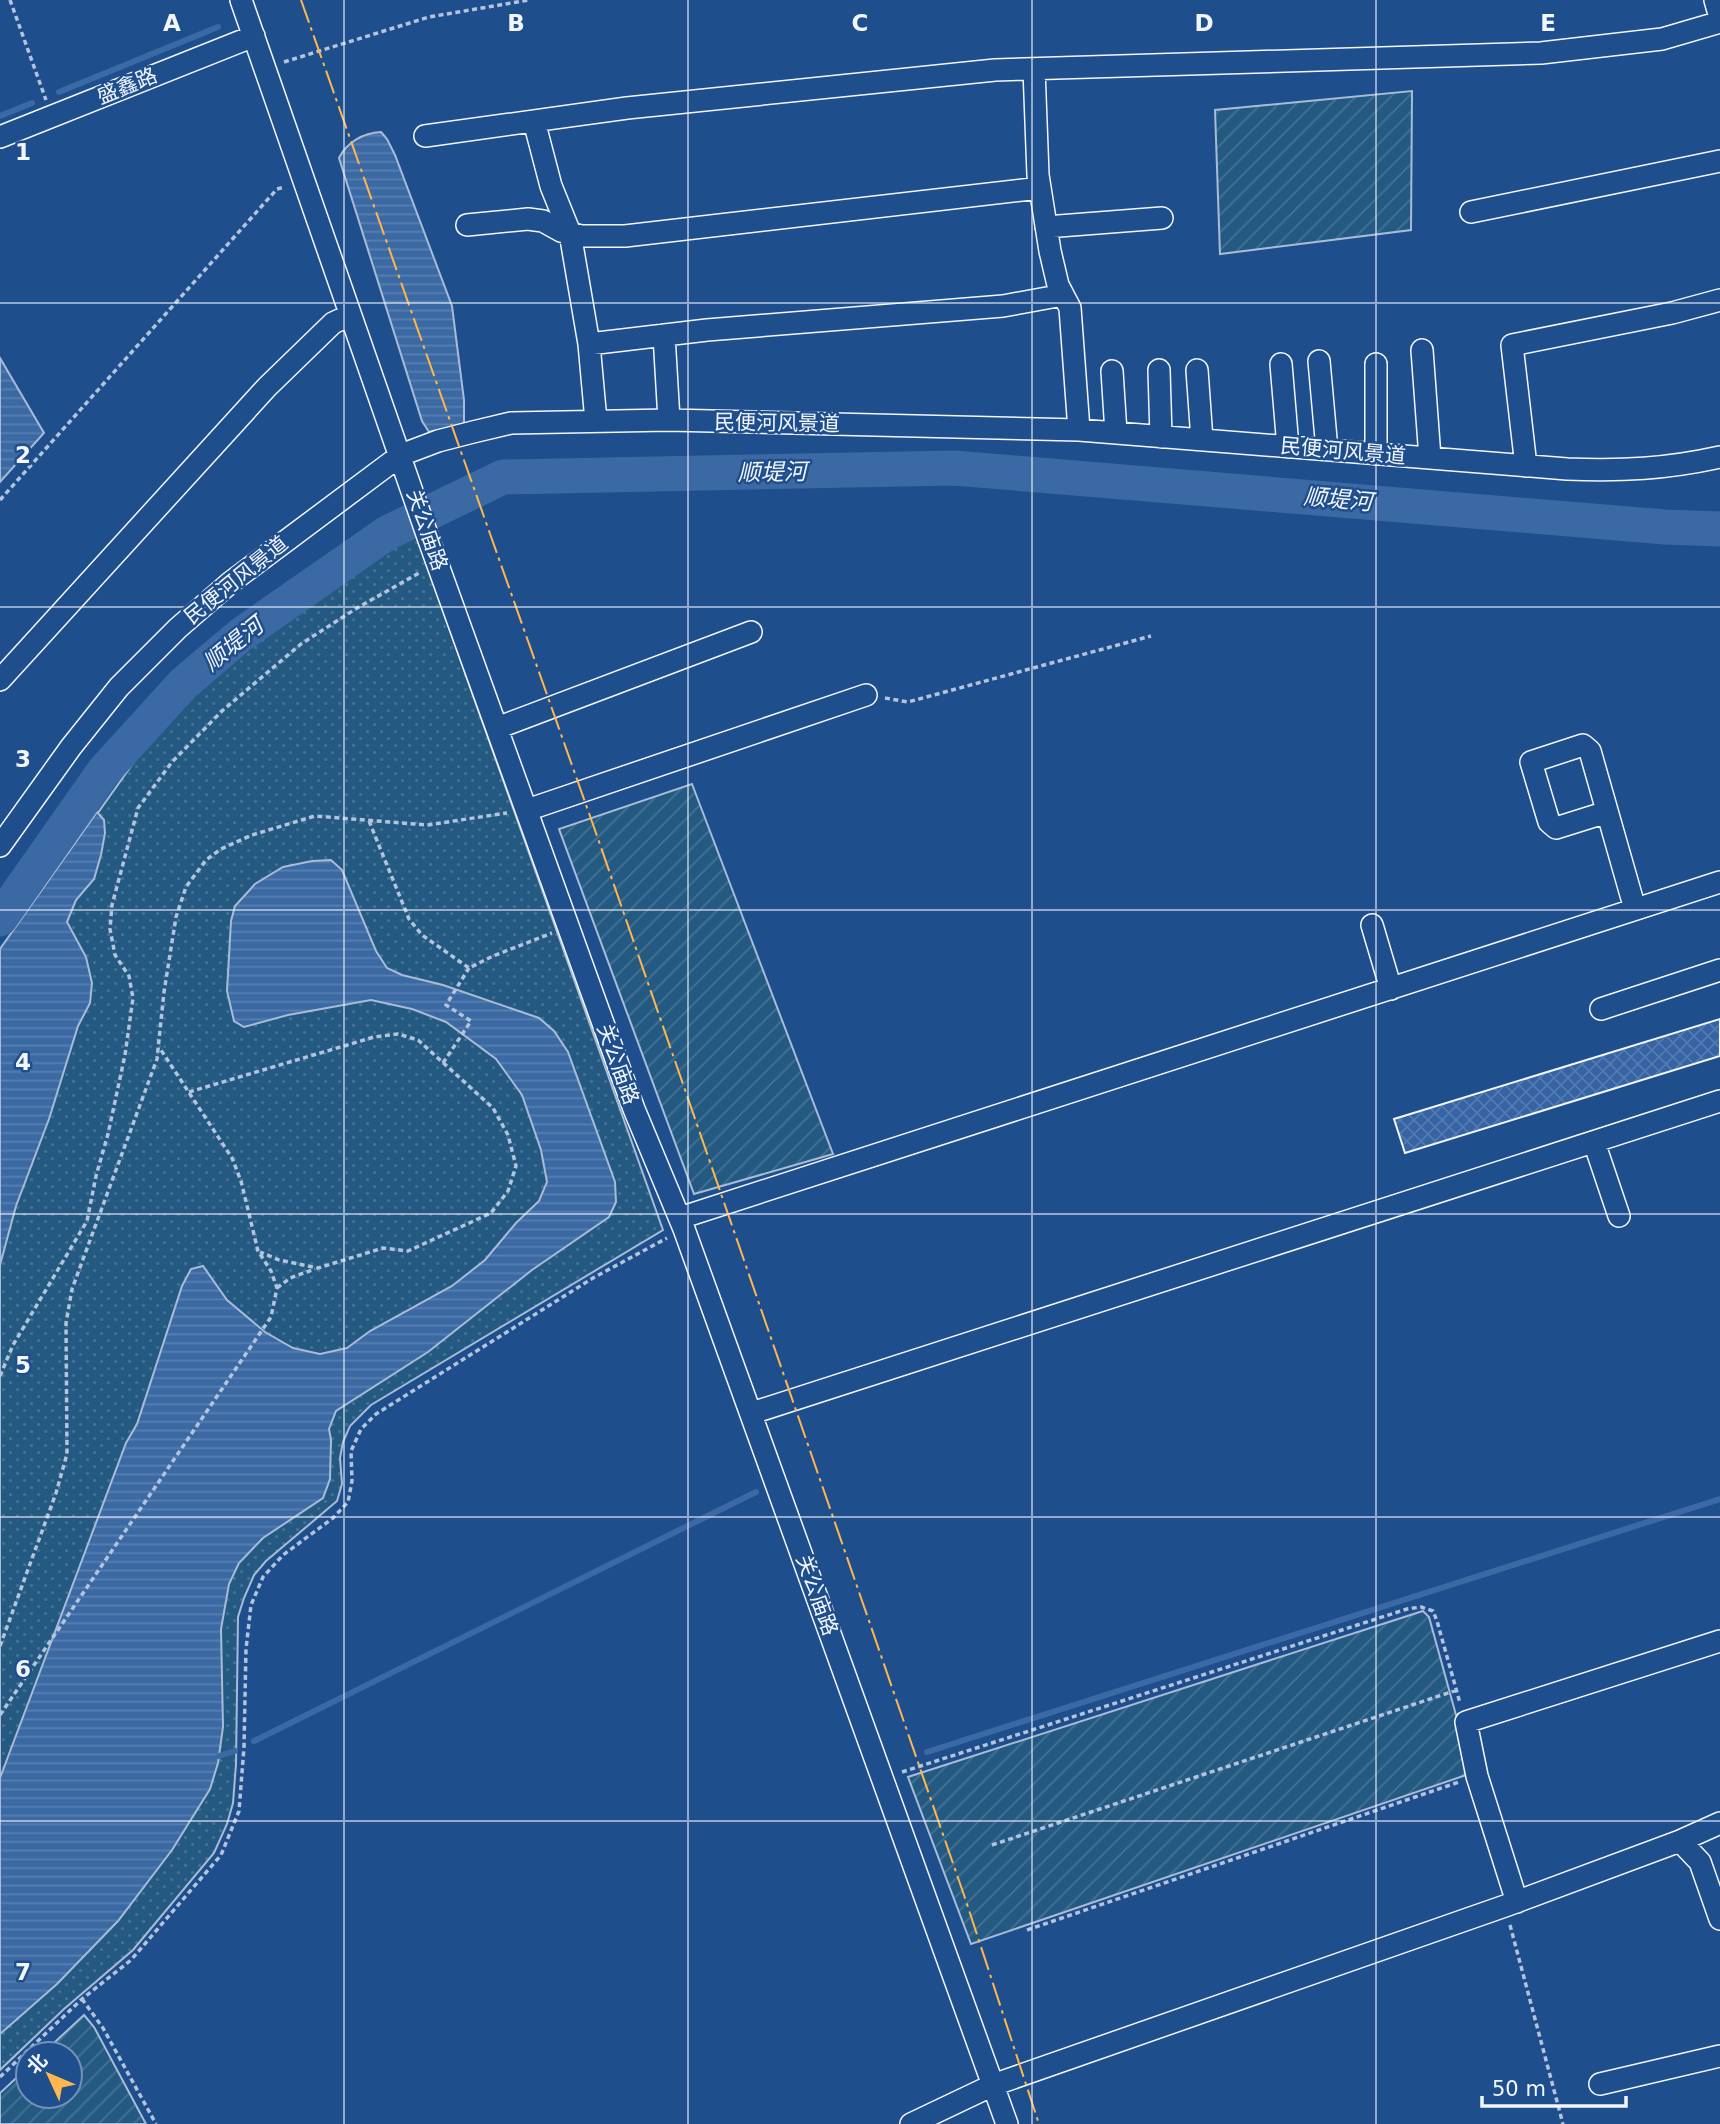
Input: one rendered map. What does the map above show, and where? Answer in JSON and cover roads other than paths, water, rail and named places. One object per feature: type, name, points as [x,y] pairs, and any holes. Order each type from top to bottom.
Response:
[{"type":"street","name":"关公庙路","points":[[241,0],[430,543],[634,1109],[682,1223],[1007,2124]]},
{"type":"street","points":[[425,136],[627,108],[995,70],[1541,53],[1662,39],[1720,20],[1714,0]]},
{"type":"street","name":"盛鑫路","points":[[0,137],[254,36]]},
{"type":"street","points":[[1034,69],[1040,188],[1058,285],[1070,308],[1079,430]]},
{"type":"street","points":[[534,121],[551,186],[570,233],[589,344],[596,421]]},
{"type":"street","points":[[1471,212],[1720,161]]},
{"type":"street","points":[[467,225],[528,219],[543,221],[581,236],[625,236],[1040,188]]},
{"type":"street","points":[[1046,227],[1162,218]]},
{"type":"street","points":[[589,344],[664,335],[1003,306],[1063,295]]},
{"type":"street","points":[[1526,466],[1513,345],[1672,313],[1720,300]]},
{"type":"street","points":[[0,680],[267,387],[333,323],[350,315]]},
{"type":"street","points":[[664,335],[669,420]]},
{"type":"street","points":[[1422,350],[1430,458]]},
{"type":"street","points":[[1319,361],[1327,450]]},
{"type":"street","points":[[1282,363],[1287,447]]},
{"type":"street","points":[[1376,364],[1376,454]]},
{"type":"street","points":[[1159,370],[1161,437]]},
{"type":"street","points":[[1197,370],[1202,440]]},
{"type":"street","points":[[1112,371],[1116,433]]},
{"type":"street","name":"民便河风景道","points":[[0,846],[71,747],[119,687],[178,628],[230,582],[438,441],[511,423],[669,420],[1079,430],[1526,466],[1632,471],[1679,467],[1720,457]]},
{"type":"street","points":[[497,728],[751,632]]},
{"type":"street","points":[[527,810],[866,695]]},
{"type":"street","points":[[1607,812],[1635,909]]},
{"type":"street","points":[[682,1223],[1720,882]]},
{"type":"street","points":[[1372,925],[1391,989]]},
{"type":"street","points":[[1601,1009],[1720,970]]},
{"type":"street","points":[[751,1413],[1720,1101]]},
{"type":"street","points":[[1594,1142],[1619,1216]]},
{"type":"street","points":[[1511,1904],[1477,1776],[1466,1722],[1720,1642]]},
{"type":"street","points":[[911,2124],[993,2085],[1511,1904],[1720,1823]]},
{"type":"street","points":[[1679,1841],[1700,1862],[1720,1919]]},
{"type":"street","points":[[1600,2084],[1720,2056]]},
{"type":"waterway","points":[[59,92],[218,27]]},
{"type":"waterway","points":[[0,116],[32,103]]},
{"type":"waterway","name":"顺堤河","points":[[0,919],[104,771],[184,683],[242,634],[387,533],[503,477],[954,468],[1665,527],[1720,529]]},
{"type":"waterway","points":[[254,1741],[756,1492]]},
{"type":"waterway","points":[[927,1752],[1720,1499]]},
{"type":"waterway","points":[[219,1756],[235,1751]]}]
